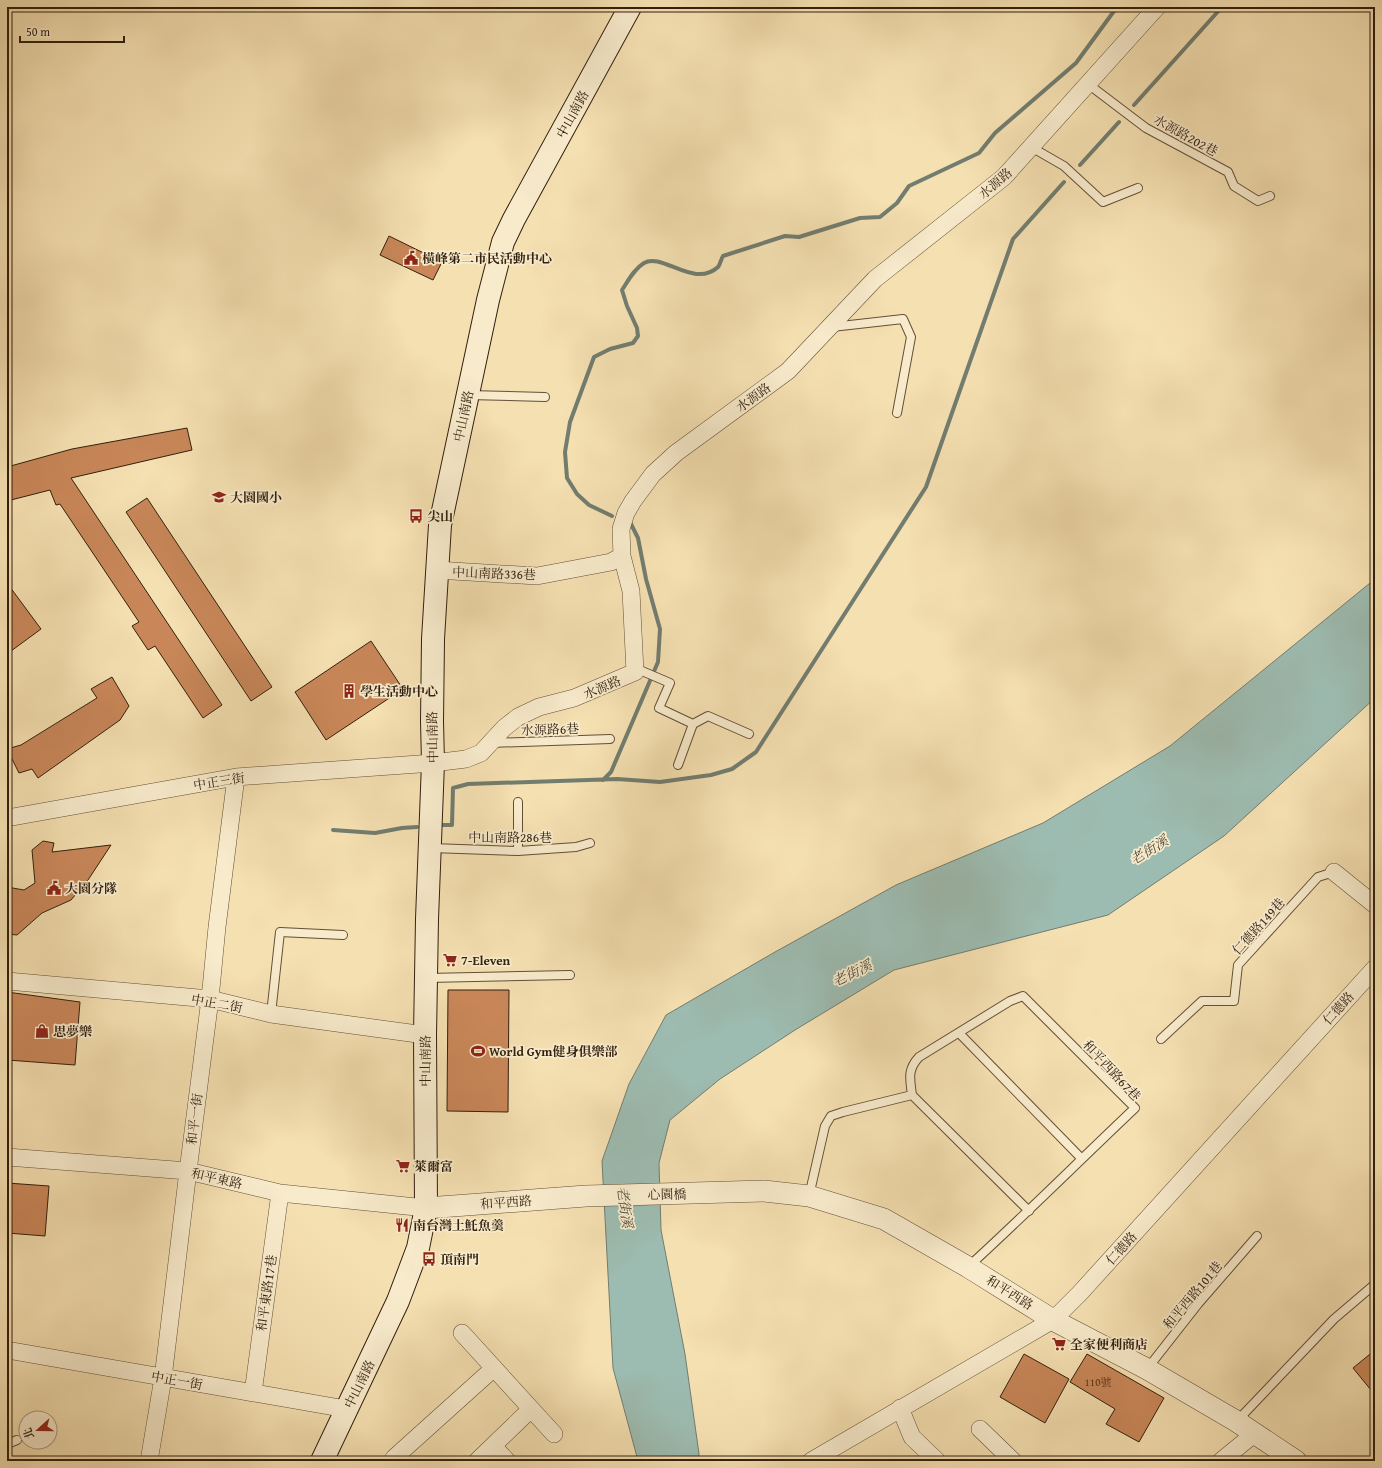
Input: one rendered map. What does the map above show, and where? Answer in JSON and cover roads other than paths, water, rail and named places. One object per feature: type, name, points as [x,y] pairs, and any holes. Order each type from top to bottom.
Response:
[{"type":"main road","name":"中山南路","points":[[322,1461],[398,1301],[418,1248],[426,1208],[425,1035],[429,848],[433,763],[432,638],[440,525],[467,395],[488,300],[503,242],[514,219],[630,7]]},
{"type":"street","name":"水源路","points":[[433,763],[466,759],[481,753],[504,728],[518,717],[540,707],[574,698],[640,670],[631,591],[622,556],[621,529],[626,513],[653,474],[676,453],[788,371],[875,279],[1004,177],[1156,7]]},
{"type":"street","name":"中山南路336巷","points":[[436,570],[537,576],[611,562],[622,556]]},
{"type":"street","name":"中正三街","points":[[7,818],[236,778],[433,763]]},
{"type":"street","name":"和平一街","points":[[149,1461],[163,1378],[236,778]]},
{"type":"street","points":[[1334,872],[1375,905]]},
{"type":"street","name":"仁德路","points":[[811,1461],[1053,1320],[1086,1287],[1375,968]]},
{"type":"street","name":"中正二街","points":[[7,981],[210,1000],[271,1014],[425,1035]]},
{"type":"street","name":"和平東路","points":[[7,1157],[188,1171],[280,1193],[426,1208]]},
{"type":"street","name":"和平西路","points":[[700,1193],[764,1191],[809,1196],[884,1219],[968,1267],[1053,1320],[1147,1369],[1236,1421],[1296,1461]]},
{"type":"street","name":"和平東路17巷","points":[[253,1393],[280,1193]]},
{"type":"street","name":"心園橋","points":[[586,1196],[700,1193]]},
{"type":"street","name":"和平西路","points":[[426,1208],[586,1196]]},
{"type":"street","points":[[462,1333],[554,1434]]},
{"type":"street","name":"中正一街","points":[[7,1350],[346,1409]]},
{"type":"street","points":[[397,1461],[394,1458],[494,1368]]},
{"type":"street","points":[[900,1408],[912,1437],[937,1461]]},
{"type":"street","points":[[477,1461],[531,1409]]},
{"type":"street","points":[[980,1429],[1013,1461]]},
{"type":"street","points":[[1221,1461],[1254,1434]]},
{"type":"street","points":[[492,1446],[506,1461]]},
{"type":"lane","name":"水源路202巷","points":[[1088,84],[1146,128],[1228,172],[1234,186],[1258,201],[1270,196]]},
{"type":"lane","points":[[1031,147],[1064,166],[1103,202],[1138,188]]},
{"type":"lane","points":[[830,328],[903,319],[911,337],[897,413]]},
{"type":"lane","points":[[467,395],[545,397]]},
{"type":"lane","points":[[640,670],[670,683],[659,708],[693,724]]},
{"type":"lane","points":[[678,765],[693,724],[708,716],[749,734]]},
{"type":"lane","name":"水源路6巷","points":[[490,743],[610,739]]},
{"type":"lane","points":[[518,802],[518,851]]},
{"type":"lane","name":"中山南路286巷","points":[[429,848],[518,851],[576,847],[590,843]]},
{"type":"lane","name":"仁德路149巷","points":[[1161,1039],[1202,1001],[1234,1001],[1238,965],[1318,877],[1334,872]]},
{"type":"lane","points":[[271,1014],[280,932],[343,934]]},
{"type":"lane","points":[[426,978],[570,975]]},
{"type":"lane","name":"和平西路67巷","points":[[959,1034],[1010,1001],[1023,996],[1135,1108],[1081,1158],[1029,1211],[968,1267]]},
{"type":"lane","points":[[1029,1211],[912,1095],[909,1078],[912,1064],[919,1057],[959,1034],[1081,1158]]},
{"type":"lane","points":[[809,1196],[825,1126],[831,1116],[912,1095]]},
{"type":"lane","name":"和平西路101巷","points":[[1147,1369],[1198,1304],[1257,1236]]},
{"type":"lane","points":[[1236,1421],[1334,1319],[1375,1284]]},
{"type":"lane","points":[[7,1444],[17,1440]]},
{"type":"water","name":"老街溪","points":[[1375,579],[1375,698],[1224,836],[1108,915],[894,970],[795,1030],[720,1079],[670,1120],[659,1163],[661,1230],[685,1354],[699,1454],[698,1461],[637,1461],[613,1368],[602,1161],[629,1084],[666,1015],[775,952],[896,885],[1043,823],[1170,746]]},
{"type":"waterway","points":[[612,516],[589,505],[577,494],[567,478],[565,452],[570,422],[594,357],[610,349],[633,343],[638,336],[637,328],[627,306],[622,290],[637,268],[644,263],[651,261],[660,262],[689,273],[709,273],[718,267],[723,256],[785,236],[799,237],[860,218],[880,217],[897,203],[909,186],[979,153],[995,133],[1076,63],[1117,7]]},
{"type":"waterway","points":[[1134,105],[1222,7]]},
{"type":"waterway","points":[[1080,165],[1119,122]]},
{"type":"waterway","points":[[442,825],[452,825],[453,788],[468,784],[617,779],[660,782],[711,775],[732,769],[756,752],[926,487],[1013,239],[1064,182]]},
{"type":"waterway","points":[[603,780],[611,772],[658,662],[660,629],[646,579],[638,538],[631,524]]},
{"type":"waterway","points":[[333,830],[375,833],[417,827]]},
{"type":"place","name":"橫峰第二市民活動中心","points":[[411,258]]},
{"type":"place","name":"大園國小","points":[[219,497]]},
{"type":"place","name":"尖山","points":[[416,516]]},
{"type":"place","name":"學生活動中心","points":[[349,691]]},
{"type":"place","name":"大園分隊","points":[[54,888]]},
{"type":"place","name":"7-Eleven","points":[[450,960]]},
{"type":"place","name":"思夢樂","points":[[42,1031]]},
{"type":"place","name":"World Gym健身俱樂部","points":[[478,1051]]},
{"type":"place","name":"萊爾富","points":[[403,1166]]},
{"type":"place","name":"南台灣土魠魚羹","points":[[402,1225]]},
{"type":"place","name":"頂南門","points":[[429,1259]]},
{"type":"place","name":"全家便利商店","points":[[1059,1344]]}]
